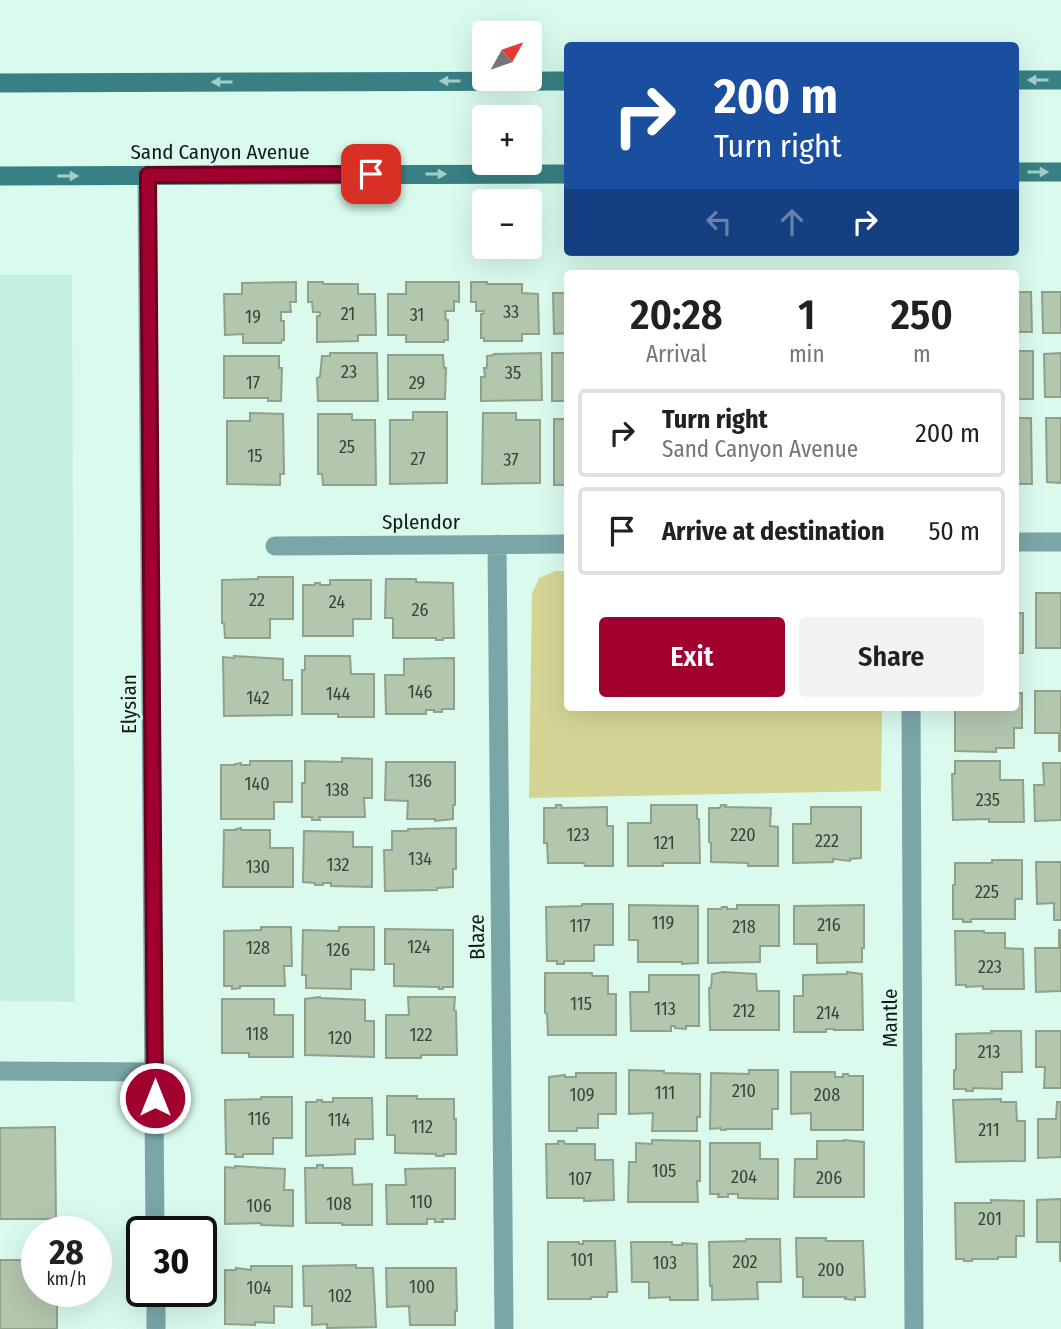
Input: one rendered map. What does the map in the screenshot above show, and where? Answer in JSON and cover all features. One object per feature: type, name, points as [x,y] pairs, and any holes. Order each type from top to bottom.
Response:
[{"type":"main road","points":[[1019,80],[1061,80]]},
{"type":"main road","points":[[0,83],[564,81]]},
{"type":"main road","points":[[1019,172],[1061,172]]},
{"type":"main road","name":"Sand Canyon Avenue","points":[[0,176],[564,174]]},
{"type":"street","name":"Elysian","points":[[148,175],[155,1216]]},
{"type":"street","points":[[1019,542],[1061,542]]},
{"type":"street","name":"Blaze","points":[[497,544],[504,1329]]},
{"type":"street","name":"Splendor","points":[[275,546],[564,544]]},
{"type":"street","name":"Mantle","points":[[911,711],[914,1329]]},
{"type":"street","points":[[0,1071],[154,1072]]},
{"type":"street","points":[[156,1307],[156,1329]]},
{"type":"shaded area","points":[[0,275],[72,275],[75,1002],[0,1001]]},
{"type":"green space","points":[[556,571],[564,571],[564,711],[882,711],[881,791],[529,798],[532,594],[539,578]]},
{"type":"building","points":[[296,282],[296,302],[290,302],[291,312],[281,312],[284,340],[281,343],[243,343],[243,334],[225,335],[224,294],[242,294],[242,283]]},
{"type":"building","points":[[308,282],[358,284],[358,294],[375,294],[376,335],[358,335],[358,341],[317,342],[317,316],[320,316],[320,312],[313,312],[312,302],[308,302]]},
{"type":"building","points":[[406,282],[459,282],[459,302],[454,301],[454,311],[445,311],[448,340],[406,342],[406,335],[388,335],[388,294],[406,294]]},
{"type":"building","points":[[471,282],[522,284],[522,293],[538,294],[539,334],[522,334],[522,341],[484,341],[484,338],[481,338],[481,314],[484,311],[476,311],[476,302],[471,302]]},
{"type":"building","points":[[1019,292],[1031,292],[1032,332],[1019,332]]},
{"type":"building","points":[[1042,292],[1061,292],[1061,333],[1043,333]]},
{"type":"building","points":[[553,293],[564,293],[564,333],[554,334]]},
{"type":"building","points":[[1019,351],[1033,351],[1033,399],[1019,399]]},
{"type":"building","points":[[330,353],[377,353],[378,401],[318,401],[317,378],[320,377],[322,356],[330,356]]},
{"type":"building","points":[[541,353],[542,400],[481,401],[481,377],[485,377],[487,356]]},
{"type":"building","points":[[552,353],[564,353],[564,401],[552,401]]},
{"type":"building","points":[[1061,353],[1061,397],[1045,397],[1044,354]]},
{"type":"building","points":[[388,355],[443,355],[446,368],[445,399],[388,399]]},
{"type":"building","points":[[224,356],[279,356],[279,368],[282,368],[281,401],[268,401],[268,398],[224,398]]},
{"type":"building","points":[[413,412],[447,412],[447,483],[390,484],[390,420],[413,420]]},
{"type":"building","points":[[250,413],[283,414],[284,474],[280,474],[280,485],[227,484],[227,421],[250,421]]},
{"type":"building","points":[[483,413],[516,413],[516,420],[540,420],[540,483],[482,484]]},
{"type":"building","points":[[318,414],[352,414],[352,420],[375,420],[376,485],[323,485],[322,474],[318,474]]},
{"type":"building","points":[[1019,418],[1031,418],[1032,484],[1019,484]]},
{"type":"building","points":[[1046,418],[1061,418],[1061,483],[1047,482]]},
{"type":"building","points":[[554,419],[564,419],[564,485],[554,485]]},
{"type":"building","points":[[293,577],[293,619],[270,619],[270,638],[225,638],[222,623],[222,580]]},
{"type":"building","points":[[386,579],[453,583],[454,638],[393,638],[393,618],[385,618]]},
{"type":"building","points":[[330,580],[371,580],[371,619],[353,619],[353,636],[303,636],[303,585],[330,585]]},
{"type":"building","points":[[1036,593],[1061,593],[1061,648],[1036,648]]},
{"type":"building","points":[[1019,613],[1023,613],[1023,653],[1019,653]]},
{"type":"building","points":[[305,656],[350,656],[351,674],[374,674],[374,717],[302,714],[302,670],[305,670]]},
{"type":"building","points":[[223,657],[283,659],[283,680],[292,680],[292,715],[224,716]]},
{"type":"building","points":[[454,658],[454,709],[442,709],[442,712],[426,710],[426,714],[386,714],[385,675],[404,675],[404,659]]},
{"type":"building","points":[[1035,691],[1061,691],[1061,751],[1059,733],[1035,733]]},
{"type":"building","points":[[1019,693],[1022,693],[1022,728],[1014,728],[1014,748],[996,748],[996,752],[955,751],[955,711],[1019,711]]},
{"type":"building","points":[[342,758],[372,759],[372,798],[364,798],[365,817],[319,817],[320,820],[312,820],[312,817],[302,817],[305,761],[342,762]]},
{"type":"building","points":[[250,761],[292,761],[292,802],[274,802],[274,819],[221,819],[221,765],[250,765]]},
{"type":"building","points":[[955,761],[1000,761],[1000,780],[1023,780],[1024,822],[953,820],[952,774],[955,774]]},
{"type":"building","points":[[386,762],[455,762],[453,819],[407,819],[408,801],[385,800]]},
{"type":"building","points":[[1043,763],[1061,763],[1061,820],[1035,821],[1034,785],[1044,785]]},
{"type":"building","points":[[556,805],[561,805],[562,808],[607,807],[607,826],[613,826],[613,866],[548,863],[547,843],[544,843],[544,808],[556,808]]},
{"type":"building","points":[[651,805],[697,805],[700,863],[628,866],[628,823],[651,823]]},
{"type":"building","points":[[721,805],[771,808],[770,826],[778,827],[778,866],[711,862],[709,808],[720,808]]},
{"type":"building","points":[[811,807],[861,807],[861,858],[850,861],[833,859],[833,862],[793,863],[793,824],[811,824]]},
{"type":"building","points":[[456,828],[453,887],[385,891],[384,850],[392,850],[392,831]]},
{"type":"building","points":[[224,830],[270,830],[270,848],[293,848],[293,887],[223,887]]},
{"type":"building","points":[[304,831],[353,832],[353,847],[372,847],[372,887],[331,886],[331,883],[315,885],[303,882]]},
{"type":"building","points":[[992,860],[1022,860],[1022,899],[1015,899],[1015,919],[971,919],[971,922],[963,922],[963,919],[953,919],[955,863],[992,863]]},
{"type":"building","points":[[1036,862],[1061,862],[1061,920],[1054,920],[1054,903],[1037,904]]},
{"type":"building","points":[[613,904],[613,945],[594,945],[594,961],[564,961],[564,964],[557,964],[557,961],[547,961],[546,907]]},
{"type":"building","points":[[629,905],[698,906],[698,963],[638,962],[638,940],[629,940]]},
{"type":"building","points":[[737,905],[779,905],[779,946],[760,946],[760,962],[708,963],[708,909],[737,909]]},
{"type":"building","points":[[864,905],[862,962],[817,963],[817,944],[794,944],[794,906]]},
{"type":"building","points":[[261,927],[291,927],[292,966],[284,966],[285,986],[240,986],[232,989],[232,986],[224,986],[224,931],[261,930]]},
{"type":"building","points":[[339,927],[374,927],[374,970],[351,969],[351,989],[306,988],[306,975],[302,975],[303,930],[339,931]]},
{"type":"building","points":[[385,929],[453,930],[453,987],[439,989],[394,986],[394,964],[385,964]]},
{"type":"building","points":[[1059,930],[1061,991],[1036,992],[1035,948],[1059,948]]},
{"type":"building","points":[[955,931],[1005,933],[1005,948],[1023,949],[1024,989],[983,989],[983,986],[956,985]]},
{"type":"building","points":[[847,972],[862,974],[863,1030],[794,1032],[794,996],[803,996],[803,975]]},
{"type":"building","points":[[545,973],[592,973],[592,976],[608,976],[608,994],[616,994],[616,1035],[548,1035]]},
{"type":"building","points":[[712,974],[756,974],[757,991],[779,991],[779,1030],[710,1030],[709,988]]},
{"type":"building","points":[[649,975],[699,975],[699,1026],[686,1026],[686,1029],[671,1026],[671,1031],[631,1031],[630,992],[649,992]]},
{"type":"building","points":[[320,997],[365,1000],[365,1021],[374,1021],[374,1057],[305,1055],[305,999]]},
{"type":"building","points":[[408,997],[455,997],[457,1055],[386,1058],[386,1015],[409,1015]]},
{"type":"building","points":[[222,999],[274,999],[274,1015],[293,1015],[293,1057],[249,1057],[249,1053],[222,1053]]},
{"type":"building","points":[[991,1031],[1021,1031],[1022,1072],[1002,1072],[1002,1089],[954,1089],[956,1034],[992,1033]]},
{"type":"building","points":[[1036,1031],[1061,1031],[1061,1088],[1044,1088],[1045,1067],[1036,1067]]},
{"type":"building","points":[[629,1070],[700,1074],[700,1117],[697,1117],[697,1131],[652,1131],[653,1113],[629,1114]]},
{"type":"building","points":[[749,1070],[778,1070],[778,1109],[772,1109],[772,1129],[710,1129],[711,1073],[749,1074]]},
{"type":"building","points":[[791,1072],[835,1072],[835,1077],[843,1077],[843,1074],[863,1076],[863,1130],[811,1130],[811,1113],[791,1114]]},
{"type":"building","points":[[576,1073],[616,1073],[616,1114],[598,1114],[598,1128],[549,1131],[549,1077],[576,1077]]},
{"type":"building","points":[[387,1096],[454,1099],[456,1154],[436,1156],[395,1153],[395,1135],[387,1135]]},
{"type":"building","points":[[292,1097],[292,1138],[273,1138],[273,1154],[243,1154],[243,1157],[235,1157],[235,1154],[226,1154],[225,1100]]},
{"type":"building","points":[[333,1098],[372,1098],[373,1139],[355,1139],[355,1154],[306,1156],[306,1102],[333,1102]]},
{"type":"building","points":[[1001,1099],[1001,1102],[1016,1102],[1017,1121],[1025,1121],[1025,1161],[956,1162],[953,1100]]},
{"type":"building","points":[[1057,1102],[1061,1102],[1061,1157],[1038,1158],[1038,1119],[1056,1119]]},
{"type":"building","points":[[55,1127],[56,1216],[0,1219],[0,1128]]},
{"type":"building","points":[[652,1140],[700,1141],[698,1202],[628,1202],[629,1162],[636,1162],[636,1143],[652,1144]]},
{"type":"building","points":[[558,1141],[564,1141],[565,1144],[595,1144],[595,1160],[613,1160],[614,1200],[547,1198],[546,1144],[558,1144]]},
{"type":"building","points":[[817,1141],[864,1142],[864,1197],[794,1197],[795,1159],[817,1159]]},
{"type":"building","points":[[710,1143],[760,1143],[760,1159],[778,1159],[778,1199],[738,1198],[738,1194],[718,1197],[719,1194],[710,1194]]},
{"type":"building","points":[[317,1165],[323,1165],[323,1168],[352,1168],[353,1185],[372,1184],[372,1225],[306,1223],[305,1168],[317,1168]]},
{"type":"building","points":[[225,1167],[285,1169],[284,1190],[293,1190],[293,1226],[225,1224]]},
{"type":"building","points":[[455,1168],[455,1219],[435,1222],[435,1219],[427,1219],[427,1224],[387,1224],[386,1185],[406,1185],[405,1169]]},
{"type":"building","points":[[1061,1199],[1060,1261],[1060,1242],[1037,1242],[1037,1200]]},
{"type":"building","points":[[991,1200],[1024,1201],[1024,1236],[1016,1236],[1016,1257],[972,1261],[956,1259],[955,1203],[991,1203]]},
{"type":"building","points":[[796,1238],[863,1241],[865,1297],[855,1297],[855,1300],[845,1299],[846,1297],[803,1297],[803,1277],[797,1277]]},
{"type":"building","points":[[780,1239],[781,1282],[757,1282],[758,1299],[712,1300],[709,1242]]},
{"type":"building","points":[[583,1241],[615,1241],[617,1292],[608,1292],[607,1297],[591,1299],[548,1299],[548,1242],[583,1244]]},
{"type":"building","points":[[631,1242],[697,1244],[698,1300],[649,1298],[649,1282],[632,1282]]},
{"type":"building","points":[[0,1260],[21,1260],[21,1307],[57,1307],[57,1329],[0,1329]]},
{"type":"building","points":[[356,1265],[356,1268],[373,1268],[376,1327],[327,1328],[327,1324],[312,1325],[312,1306],[304,1306],[303,1266]]},
{"type":"building","points":[[251,1266],[292,1266],[292,1307],[274,1306],[274,1323],[225,1324],[225,1270],[251,1270]]},
{"type":"building","points":[[386,1268],[456,1268],[455,1325],[410,1325],[409,1306],[387,1307]]},
{"type":"route","points":[[155,1098],[148,175],[371,174]]}]
